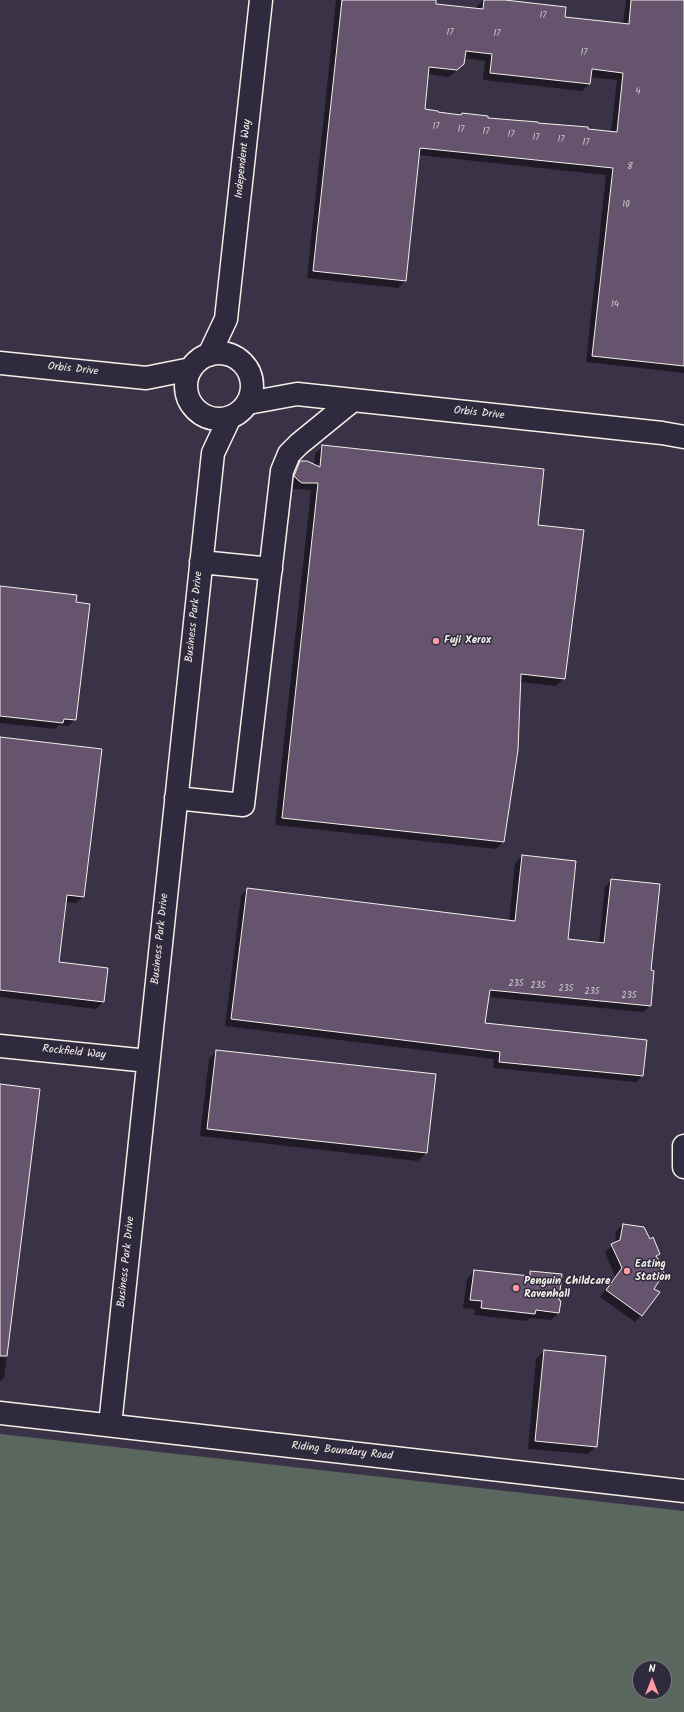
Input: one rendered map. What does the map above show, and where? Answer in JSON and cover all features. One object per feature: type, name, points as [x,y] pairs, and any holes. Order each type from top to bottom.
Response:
[{"type":"street","name":"Independent Way","points":[[209,355],[226,318],[261,0]]},
{"type":"street","name":"Independent Way","points":[[226,318],[245,367]]},
{"type":"street","points":[[225,354],[245,367],[252,384],[252,394],[248,403],[240,412],[230,417],[220,419],[210,418],[194,405],[187,383],[191,369],[196,363],[209,355],[225,354]]},
{"type":"street","name":"Orbis Drive","points":[[0,362],[146,378],[191,369]]},
{"type":"street","name":"Orbis Drive","points":[[245,367],[296,394]]},
{"type":"street","name":"Orbis Drive","points":[[146,378],[194,405]]},
{"type":"street","name":"Orbis Drive","points":[[248,403],[296,394],[662,433],[684,438]]},
{"type":"street","points":[[176,798],[243,805],[282,471],[289,454],[316,429],[353,400]]},
{"type":"street","name":"Business Park Drive","points":[[194,405],[213,453]]},
{"type":"street","name":"Business Park Drive","points":[[110,1425],[213,453],[230,417]]},
{"type":"street","name":"Orbis Drive","points":[[662,433],[684,432]]},
{"type":"street","points":[[201,562],[271,569]]},
{"type":"street","name":"Rockfield Way","points":[[0,1046],[148,1061]]},
{"type":"street","points":[[684,1146],[684,1167]]},
{"type":"street","name":"Riding Boundary Road","points":[[0,1413],[684,1491]]},
{"type":"shaded area","points":[[0,1434],[684,1511],[684,1712],[0,1712]]},
{"type":"building","points":[[342,0],[436,0],[436,4],[483,9],[484,0],[505,0],[566,7],[565,17],[629,24],[631,0],[684,0],[684,366],[592,356],[613,168],[420,148],[406,281],[313,271]],"holes":[[[466,51],[492,54],[490,73],[590,84],[592,69],[623,73],[617,132],[588,129],[588,127],[488,118],[488,116],[462,113],[461,115],[425,109],[429,67],[457,70],[464,64]]]},
{"type":"building","name":"Fuji Xerox","points":[[322,445],[544,469],[538,525],[584,530],[565,679],[521,674],[518,750],[504,842],[282,818],[318,483],[302,483],[294,476],[300,461],[307,461],[320,467]]},
{"type":"building","points":[[0,586],[77,595],[76,602],[90,604],[76,720],[64,719],[63,723],[0,716]]},
{"type":"building","points":[[0,737],[102,749],[84,897],[67,895],[59,962],[108,968],[104,1002],[0,990]]},
{"type":"building","points":[[522,855],[576,861],[568,939],[604,943],[611,879],[660,884],[651,970],[654,971],[651,1006],[490,990],[485,1023],[647,1040],[643,1076],[499,1062],[500,1052],[231,1019],[247,888],[515,921]]},
{"type":"building","points":[[216,1050],[436,1074],[427,1153],[207,1129]]},
{"type":"building","points":[[0,1084],[40,1089],[7,1356],[0,1356]]},
{"type":"building","points":[[623,1224],[644,1227],[650,1239],[653,1237],[660,1254],[656,1256],[662,1264],[664,1273],[654,1289],[660,1292],[642,1316],[606,1290],[622,1268],[611,1244],[620,1240]]},
{"type":"building","name":"Penguin Childcare Ravenhall","points":[[474,1270],[530,1276],[530,1271],[562,1274],[559,1313],[536,1310],[535,1314],[481,1308],[482,1301],[470,1300]]},
{"type":"building","points":[[544,1350],[606,1356],[597,1447],[535,1441]]},
{"type":"place","name":"Fuji Xerox","points":[[436,641]]},
{"type":"place","name":"Eating Station","points":[[627,1271]]},
{"type":"place","name":"Penguin Childcare Ravenhall","points":[[516,1288]]}]
